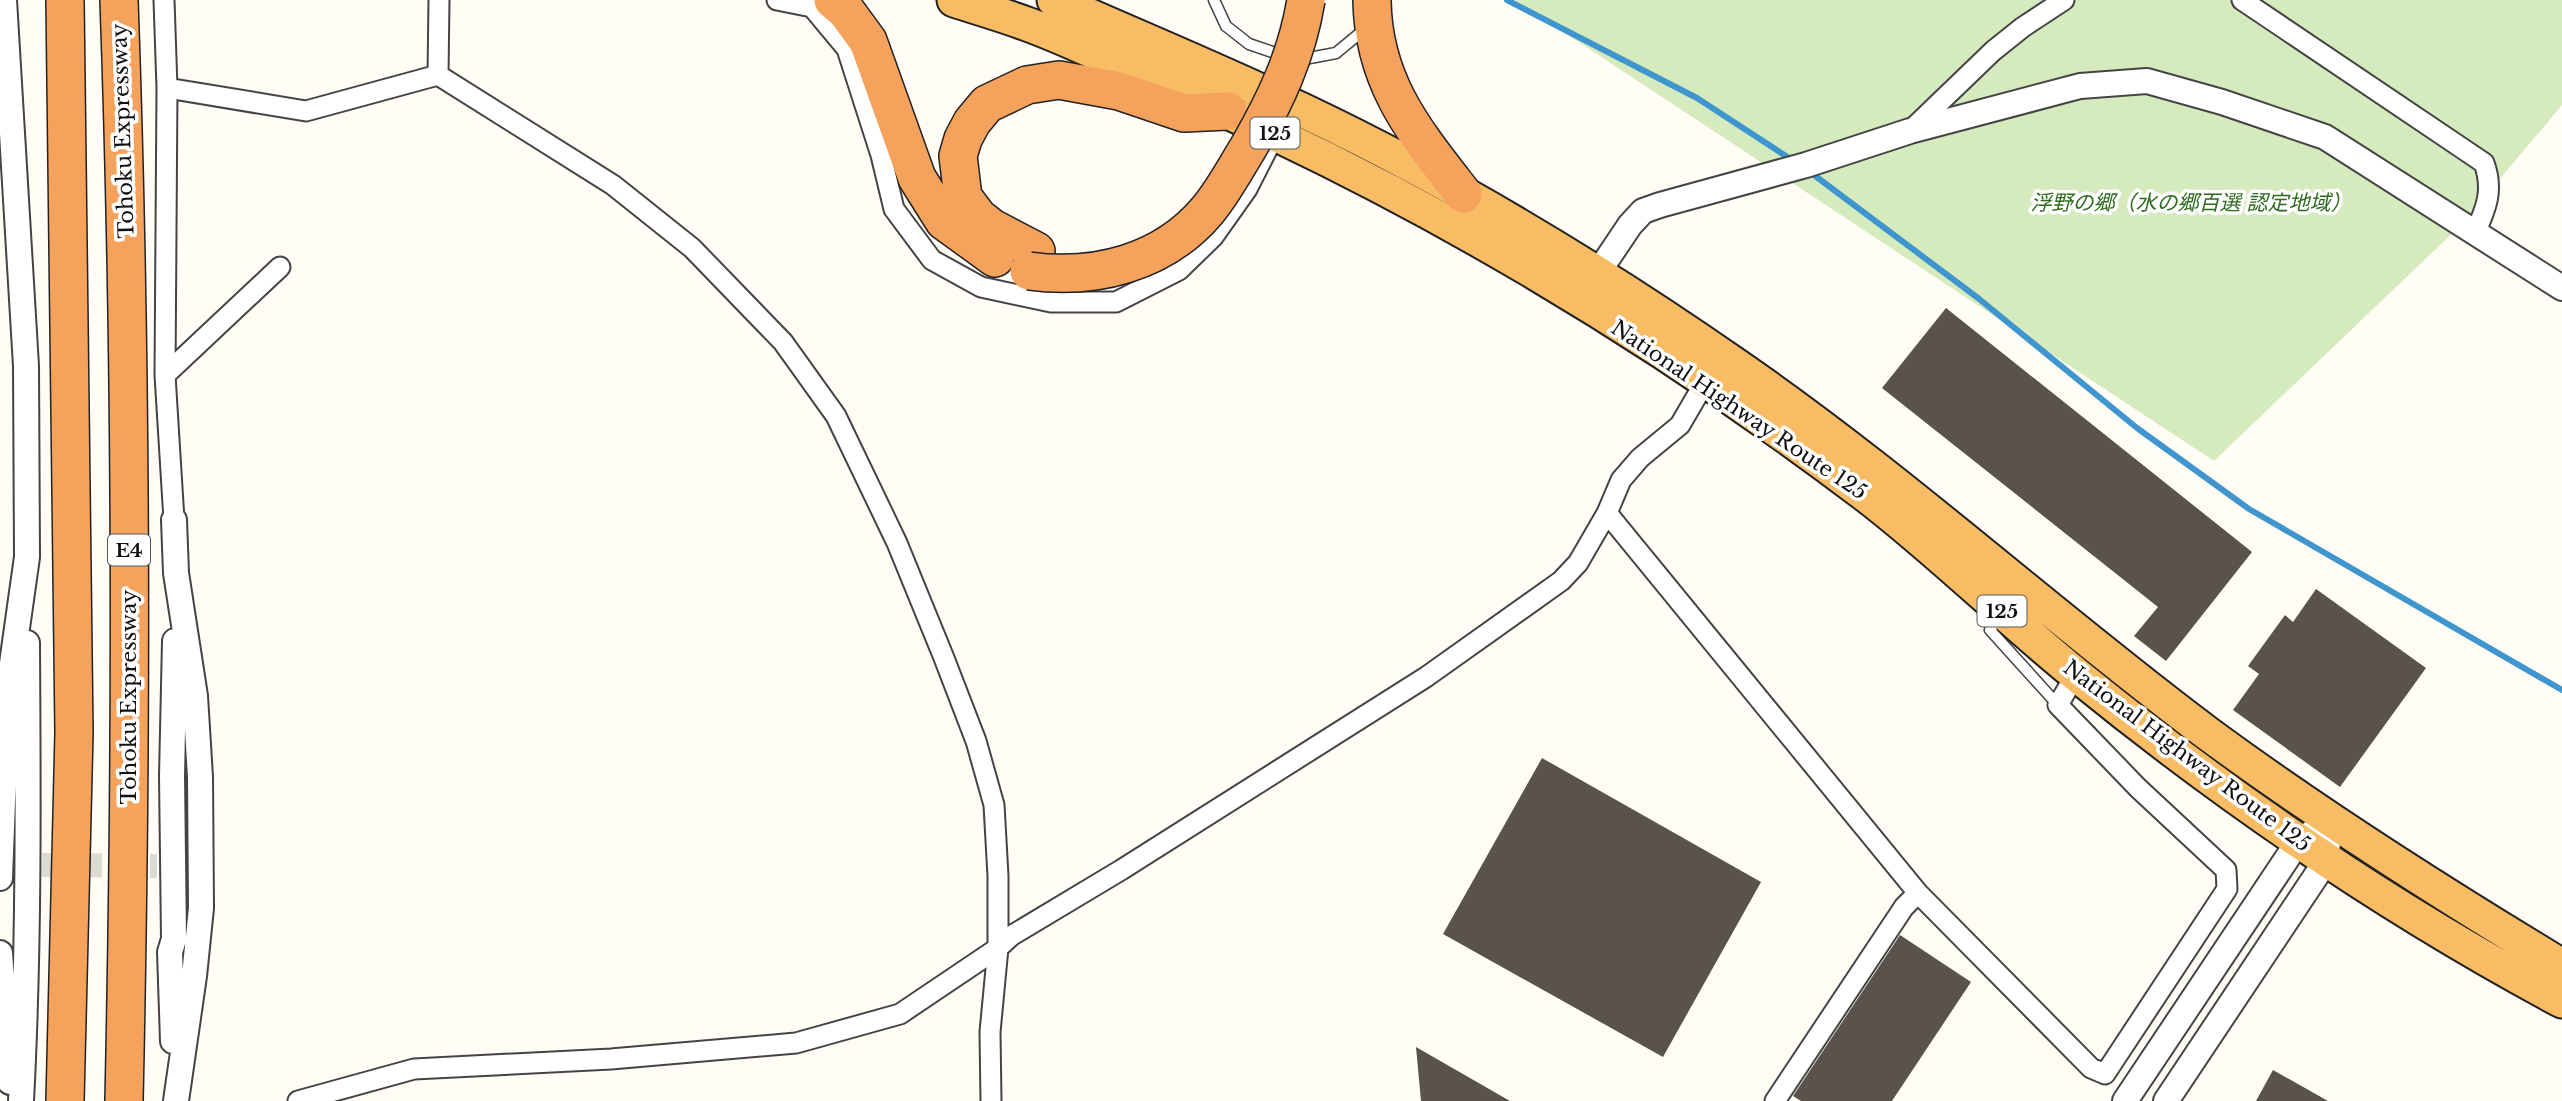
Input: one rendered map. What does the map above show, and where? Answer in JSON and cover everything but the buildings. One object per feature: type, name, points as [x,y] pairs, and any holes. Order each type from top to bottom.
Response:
[{"type":"highway","points":[[44,0],[68,201]]},
{"type":"highway","points":[[65,0],[74,733],[65,1101]]},
{"type":"highway","name":"Tohoku Expressway","points":[[119,0],[129,437],[130,736],[124,1101]]},
{"type":"highway","points":[[833,0],[846,11],[868,41],[917,178],[944,221],[991,256],[1089,273],[1118,267],[1149,256],[1184,234],[1207,211],[1222,191],[1271,108],[1288,72],[1302,26],[1306,0]]},
{"type":"highway","name":"National Highway Route 125","points":[[954,0],[1029,25],[1276,133],[1444,219],[1579,301],[1704,382],[1870,499],[2076,674],[2186,760],[2298,842],[2463,946],[2562,1001]]},
{"type":"highway","name":"National Highway Route 125","points":[[1054,0],[1301,110],[1463,194],[1597,274],[1738,366],[1847,446],[2207,733],[2330,820],[2562,965]]},
{"type":"highway","points":[[1032,261],[1120,245],[1165,221],[1185,201],[1205,180],[1226,151],[1253,105],[1268,68],[1287,0]]},
{"type":"highway","points":[[1372,10],[1387,82],[1400,109],[1463,194]]},
{"type":"highway","points":[[1032,261],[978,217],[963,197],[958,156],[972,122],[987,104],[1027,85],[1059,80],[1119,91],[1184,113],[1228,111]]},
{"type":"street","points":[[164,0],[167,88],[166,375],[176,573],[172,776],[166,866],[174,939],[170,952],[176,1101]]},
{"type":"street","points":[[438,75],[439,0]]},
{"type":"street","points":[[777,0],[812,7],[847,49],[881,155],[894,209],[932,260],[981,287],[1051,302],[1116,302],[1179,270],[1213,237],[1247,189],[1276,133]]},
{"type":"street","points":[[1910,131],[1993,51],[2064,0]]},
{"type":"street","points":[[2242,0],[2484,163],[2489,178],[2488,203],[2475,233]]},
{"type":"street","points":[[3,14],[26,366],[27,557],[35,865],[10,1035],[12,1101]]},
{"type":"street","points":[[167,88],[306,111],[438,75],[612,186],[692,248],[783,342],[836,416],[897,543],[976,741],[994,805],[998,948],[990,1032],[991,1101]]},
{"type":"street","points":[[1579,301],[1630,225],[1643,211],[1805,165],[1910,131],[2080,86],[2147,81],[2222,102],[2325,137],[2562,288]]},
{"type":"street","points":[[166,375],[280,267]]},
{"type":"street","points":[[298,1101],[414,1069],[611,1059],[796,1043],[900,1014],[998,948],[1011,936],[1121,870],[1426,677],[1561,581],[1578,562],[1607,513],[1621,480],[1640,458],[1680,425],[1704,382]]},
{"type":"street","points":[[1607,513],[1917,893],[2091,1068],[2105,1074],[2227,889],[2226,870],[2138,788],[2058,705],[2076,674]]},
{"type":"street","points":[[0,878],[7,699],[27,557]]},
{"type":"street","points":[[176,573],[196,710],[200,777],[201,908],[176,1101]]},
{"type":"street","points":[[2125,1101],[2298,842],[2330,820]]},
{"type":"street","points":[[2166,1101],[2326,861],[2330,820]]},
{"type":"street","points":[[1776,1101],[1903,907],[1917,893]]},
{"type":"street","points":[[0,953],[21,1101]]},
{"type":"lane","points":[[1214,0],[1226,26],[1249,44],[1297,60],[1336,53],[1351,42],[1372,10]]},
{"type":"lane","points":[[2002,611],[1990,630],[2058,705]]},
{"type":"green space","name":"浮野の郷（水の郷百選 認定地域）","points":[[1515,0],[2562,0],[2562,105],[2462,224],[2214,461]]},
{"type":"waterway","points":[[1507,0],[1697,98],[1795,162]]},
{"type":"waterway","points":[[1810,172],[1978,298],[2137,428],[2249,509],[2562,690]]},
{"type":"tunnel","points":[[42,865],[157,866]]}]
